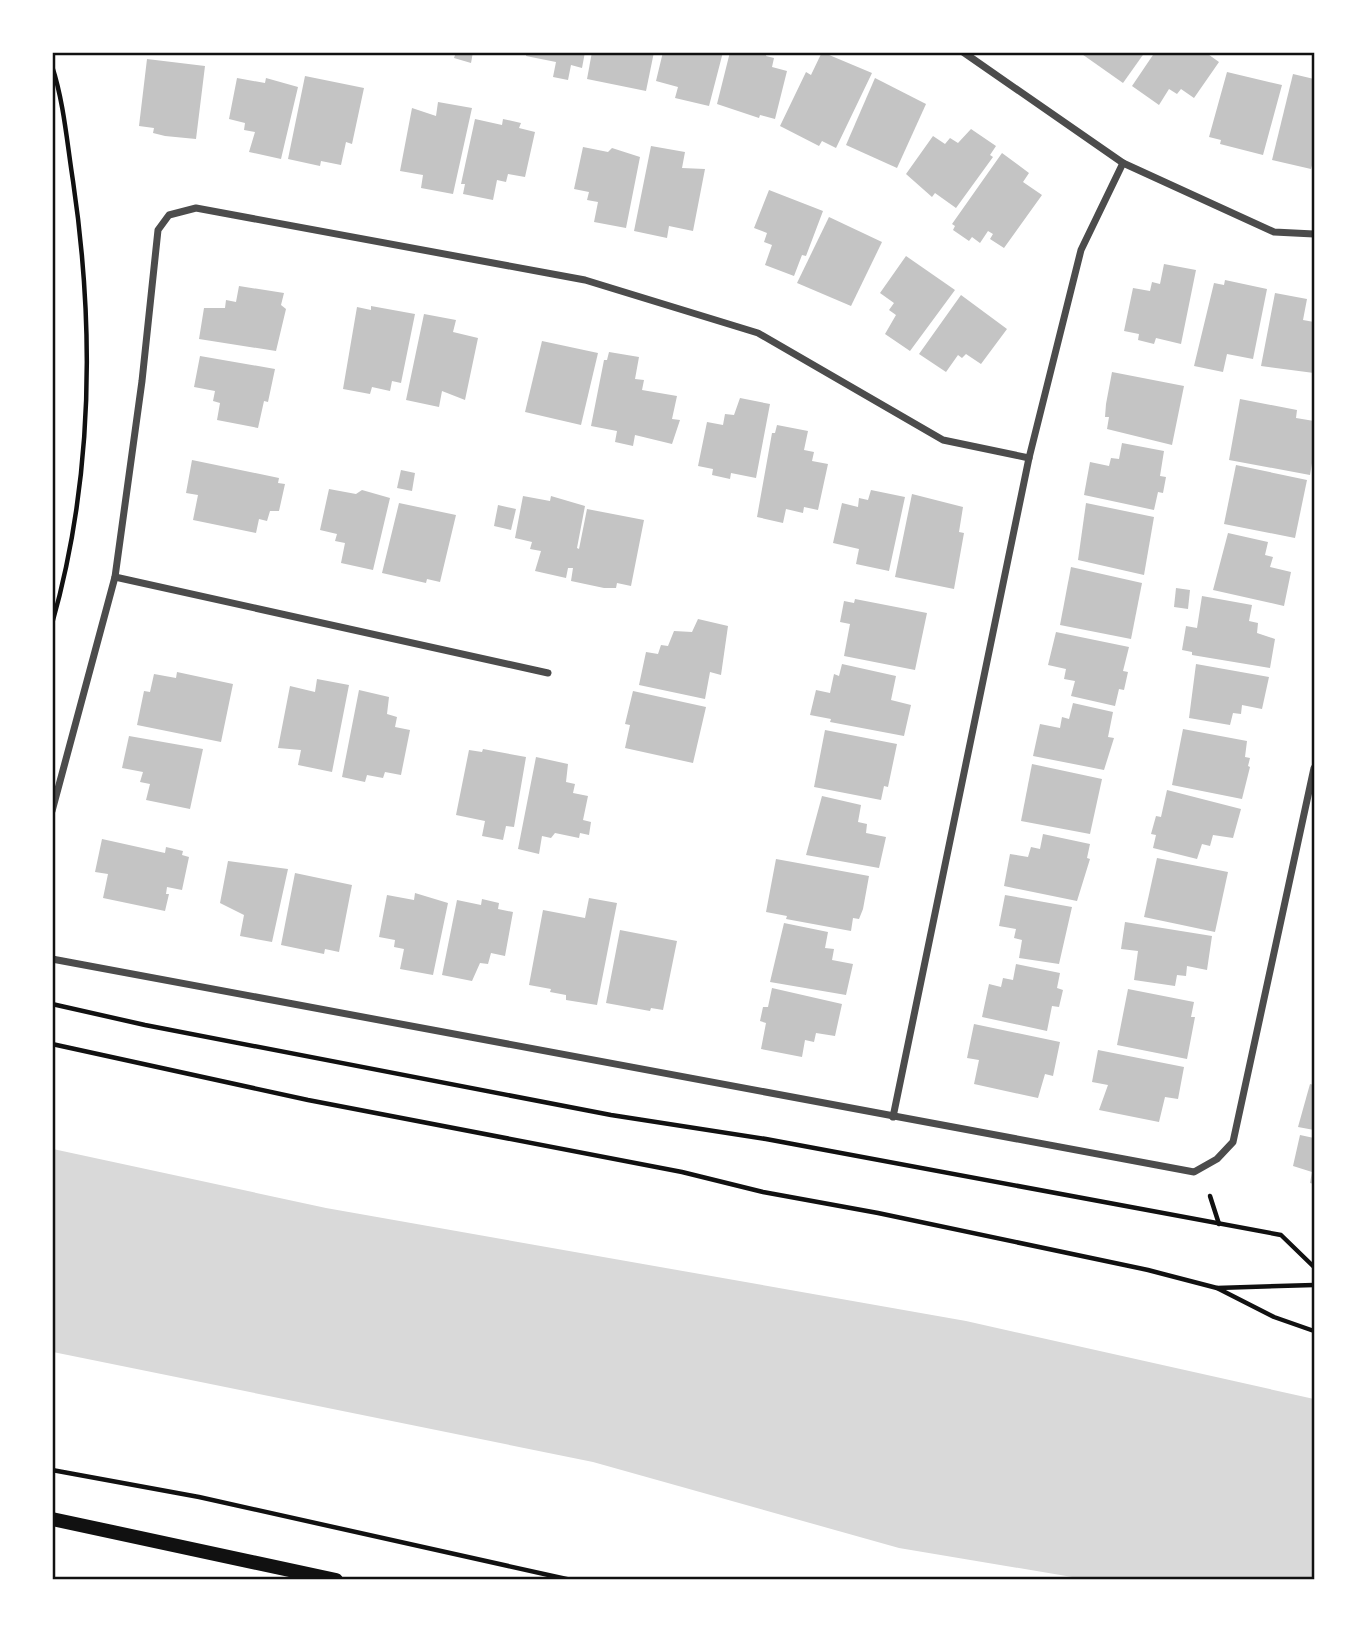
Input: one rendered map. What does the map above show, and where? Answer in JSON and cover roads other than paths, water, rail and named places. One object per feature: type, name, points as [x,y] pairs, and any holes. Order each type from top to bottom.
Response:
[{"type":"main road","points":[[52,1519],[336,1580]]},
{"type":"street","points":[[963,52],[1123,163],[1274,232],[1314,234]]},
{"type":"street","points":[[893,1117],[1029,458],[1081,250],[1123,163]]},
{"type":"street","points":[[52,811],[115,577],[142,381],[158,230],[169,215],[196,208],[585,280],[758,333],[943,440],[1029,458]]},
{"type":"street","points":[[115,577],[548,673]]},
{"type":"street","points":[[52,959],[1194,1172],[1217,1158],[1233,1142],[1314,768]]}]
